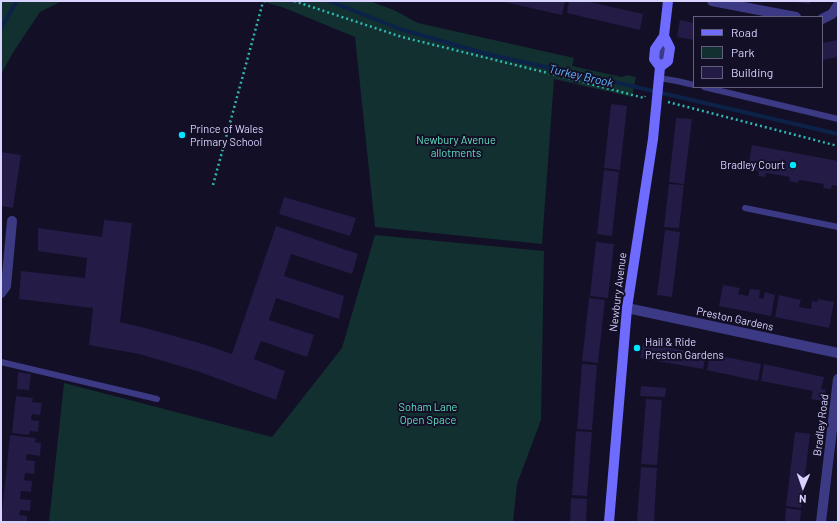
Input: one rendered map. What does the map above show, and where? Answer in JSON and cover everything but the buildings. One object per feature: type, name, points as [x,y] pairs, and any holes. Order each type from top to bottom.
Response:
[{"type":"street","name":"Newbury Avenue","points":[[609,522],[627,308],[653,140],[662,100],[660,66],[654,59],[655,49],[664,36],[668,1]]},
{"type":"street","points":[[712,1],[791,16]]},
{"type":"street","points":[[823,18],[832,14],[838,5]]},
{"type":"street","name":"Newbury Avenue","points":[[660,66],[668,61],[670,48],[664,36]]},
{"type":"street","points":[[1,293],[6,286],[12,221]]},
{"type":"street","name":"Preston Gardens","points":[[627,308],[838,353]]},
{"type":"street","name":"Bradley Road","points":[[821,522],[838,379]]},
{"type":"lane","points":[[660,78],[693,84]]},
{"type":"lane","points":[[708,88],[838,119]]},
{"type":"lane","points":[[745,208],[838,227]]},
{"type":"lane","points":[[1,362],[157,399]]},
{"type":"path","points":[[213,185],[264,1]]},
{"type":"path","points":[[294,1],[402,37],[644,98],[645,97]]},
{"type":"path","points":[[662,100],[838,146]]},
{"type":"green space","points":[[1,1],[62,1],[40,12],[14,51],[1,74]]},
{"type":"green space","name":"Newbury Avenue allotments","points":[[259,1],[370,1],[396,11],[418,23],[574,58],[572,66],[622,77],[628,75],[636,77],[632,97],[554,79],[542,244],[375,227],[355,37],[282,7]]},
{"type":"green space","name":"Soham Lane Open Space","points":[[375,235],[544,251],[541,420],[517,484],[513,522],[49,522],[64,383],[272,437],[342,348]]},
{"type":"waterway","points":[[1,28],[17,1]]},
{"type":"waterway","name":"Turkey Brook","points":[[329,1],[400,29],[487,54],[838,134]]},
{"type":"place","name":"Prince of Wales Primary School","points":[[182,135]]},
{"type":"place","name":"Bradley Court","points":[[793,165]]},
{"type":"place","name":"Hail & Ride Preston Gardens","points":[[637,348]]}]
